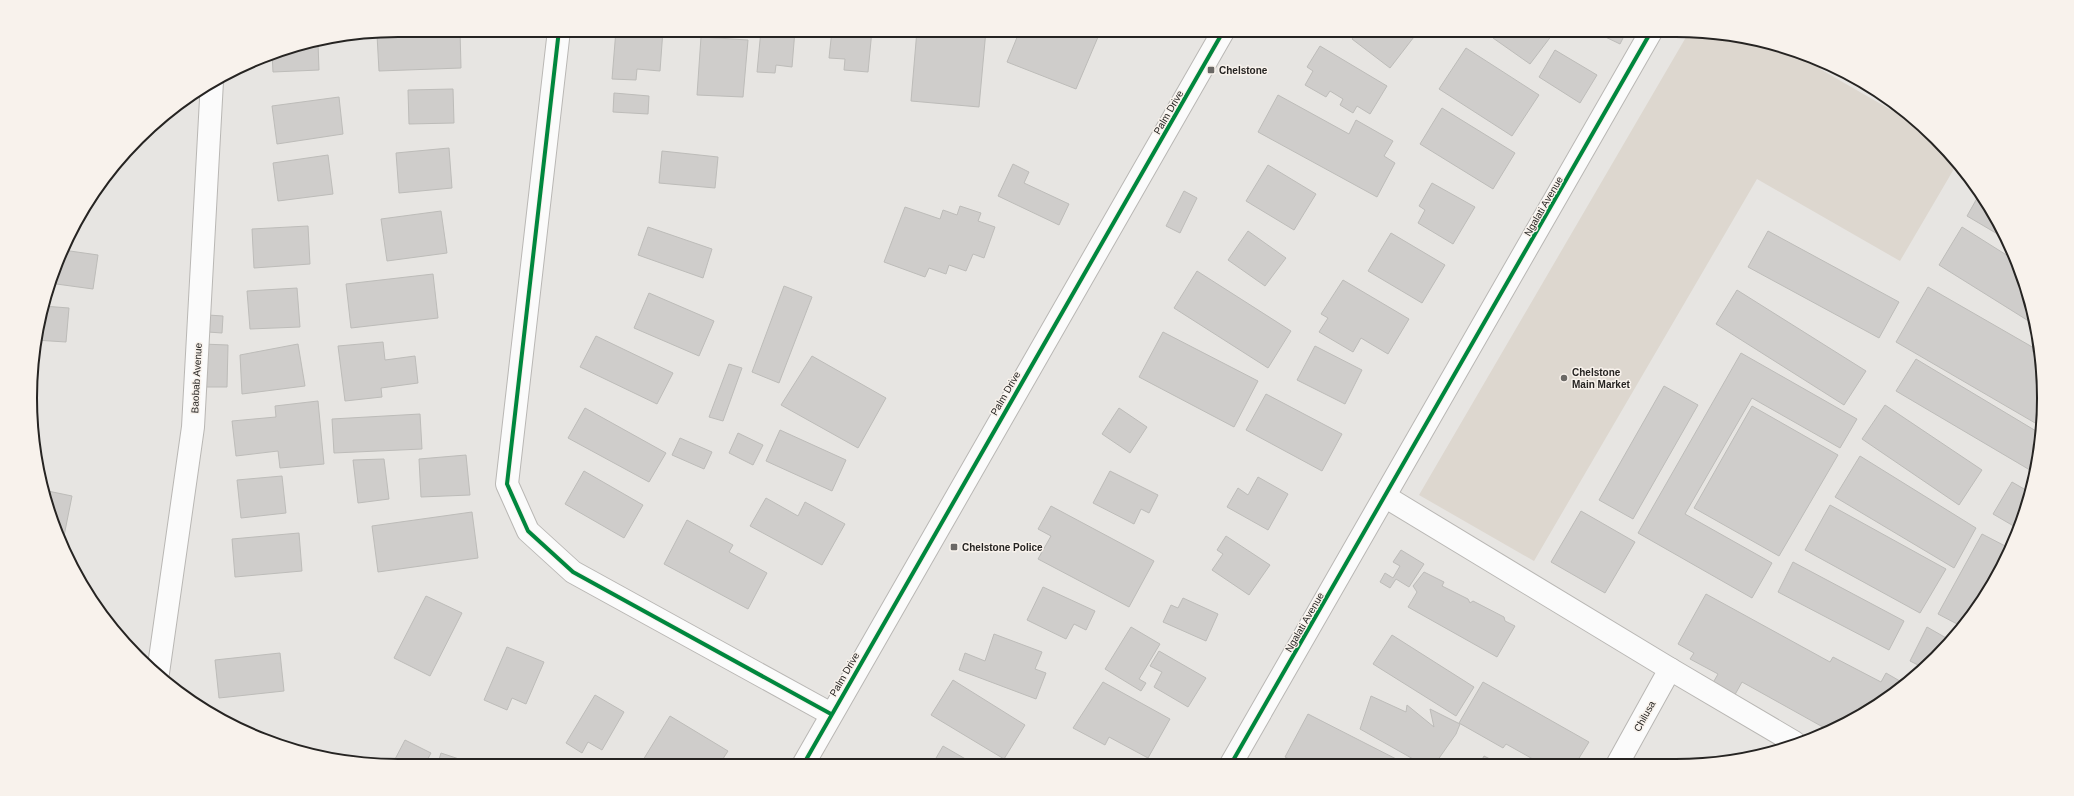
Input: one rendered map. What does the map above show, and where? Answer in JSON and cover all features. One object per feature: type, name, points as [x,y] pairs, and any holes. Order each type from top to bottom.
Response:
[{"type":"street","points":[[558,37],[507,484],[528,531],[573,572],[830,714]]},
{"type":"street","name":"Palm Drive","points":[[806,759],[830,714],[1220,37]]},
{"type":"street","name":"Ngalati Avenue","points":[[1234,759],[1386,497],[1648,37]]},
{"type":"street","name":"Baobab Avenue","points":[[159,668],[193,427],[212,89]]},
{"type":"street","points":[[1386,497],[1670,669],[1791,740]]},
{"type":"street","name":"Chilusa","points":[[1620,759],[1670,669]]},
{"type":"shaded area","name":"Chelstone Main Market","points":[[1686,37],[1723,40],[1769,49],[1821,67],[1820,69],[1899,114],[1931,143],[1954,169],[1900,261],[1757,179],[1534,561],[1419,495]]},
{"type":"building","points":[[460,37],[461,68],[379,71],[377,38]]},
{"type":"building","points":[[615,37],[662,37],[660,71],[637,69],[636,80],[612,79]]},
{"type":"building","points":[[701,37],[748,40],[743,97],[697,95]]},
{"type":"building","points":[[760,37],[794,37],[792,67],[776,65],[775,73],[757,72]]},
{"type":"building","points":[[831,37],[871,37],[868,72],[844,70],[845,59],[829,58]]},
{"type":"building","points":[[916,37],[985,37],[979,107],[911,101]]},
{"type":"building","points":[[1017,37],[1098,37],[1076,89],[1007,62]]},
{"type":"building","points":[[1354,37],[1414,37],[1390,68],[1352,39]]},
{"type":"building","points":[[1494,37],[1550,37],[1530,64],[1493,38]]},
{"type":"building","points":[[1605,37],[1624,37],[1620,44]]},
{"type":"building","points":[[318,46],[319,70],[273,72],[272,60]]},
{"type":"building","points":[[1320,46],[1387,86],[1370,114],[1357,106],[1353,113],[1340,105],[1343,99],[1330,91],[1326,97],[1305,85],[1313,71],[1307,67]]},
{"type":"building","points":[[1466,48],[1539,95],[1512,136],[1439,89]]},
{"type":"building","points":[[1555,50],[1597,75],[1580,103],[1539,77]]},
{"type":"building","points":[[453,89],[454,123],[409,124],[408,90]]},
{"type":"building","points":[[614,93],[649,96],[648,114],[613,112]]},
{"type":"building","points":[[1278,95],[1349,134],[1356,120],[1393,141],[1384,156],[1395,163],[1377,197],[1258,132]]},
{"type":"building","points":[[339,97],[343,134],[277,144],[272,106]]},
{"type":"building","points":[[1442,108],[1515,153],[1493,189],[1420,144]]},
{"type":"building","points":[[449,148],[452,188],[399,193],[396,153]]},
{"type":"building","points":[[662,151],[718,157],[715,188],[659,183]]},
{"type":"building","points":[[328,155],[333,194],[278,201],[273,163]]},
{"type":"building","points":[[1013,164],[1029,172],[1024,183],[1069,204],[1059,225],[998,196]]},
{"type":"building","points":[[1268,165],[1316,194],[1294,230],[1246,201]]},
{"type":"building","points":[[1432,183],[1475,207],[1453,244],[1418,223],[1425,210],[1419,206]]},
{"type":"building","points":[[1184,191],[1197,198],[1180,233],[1166,226]]},
{"type":"building","points":[[1977,198],[1998,234],[1967,216]]},
{"type":"building","points":[[960,206],[981,213],[978,221],[995,227],[984,258],[973,254],[966,271],[949,265],[946,274],[929,268],[925,277],[884,262],[905,207],[940,219],[943,210],[957,215]]},
{"type":"building","points":[[441,211],[447,253],[387,261],[381,219]]},
{"type":"building","points":[[308,226],[310,264],[254,268],[252,229]]},
{"type":"building","points":[[648,227],[712,249],[703,278],[638,255]]},
{"type":"building","points":[[1962,227],[2008,256],[2018,282],[2028,321],[1939,265]]},
{"type":"building","points":[[1248,231],[1286,258],[1265,286],[1228,260]]},
{"type":"building","points":[[1768,231],[1899,302],[1879,338],[1748,267]]},
{"type":"building","points":[[1391,233],[1445,265],[1422,303],[1368,271]]},
{"type":"building","points":[[68,251],[98,255],[93,289],[55,284]]},
{"type":"building","points":[[1197,271],[1291,331],[1268,368],[1174,308]]},
{"type":"building","points":[[433,274],[438,318],[351,328],[346,284]]},
{"type":"building","points":[[1343,280],[1409,319],[1388,354],[1361,338],[1353,352],[1319,332],[1328,318],[1321,314]]},
{"type":"building","points":[[784,286],[812,297],[779,383],[752,372]]},
{"type":"building","points":[[1928,287],[2033,348],[2037,398],[2036,423],[1896,342]]},
{"type":"building","points":[[297,288],[300,327],[250,329],[247,291]]},
{"type":"building","points":[[1737,290],[1866,371],[1844,405],[1716,324]]},
{"type":"building","points":[[649,293],[714,321],[699,356],[634,328]]},
{"type":"building","points":[[49,306],[69,308],[66,342],[42,340]]},
{"type":"building","points":[[208,315],[223,316],[222,333],[208,332]]},
{"type":"building","points":[[1163,332],[1258,381],[1234,427],[1139,377]]},
{"type":"building","points":[[596,336],[673,373],[657,404],[580,367]]},
{"type":"building","points":[[383,342],[385,360],[415,356],[418,383],[381,388],[382,397],[345,401],[338,346]]},
{"type":"building","points":[[202,344],[228,345],[227,387],[201,387]]},
{"type":"building","points":[[298,344],[305,386],[242,394],[240,355]]},
{"type":"building","points":[[1315,346],[1362,370],[1345,404],[1297,380]]},
{"type":"building","points":[[1741,353],[1857,419],[1840,448],[1752,398],[1685,514],[1772,563],[1752,598],[1638,533]]},
{"type":"building","points":[[812,356],[886,398],[858,448],[781,405]]},
{"type":"building","points":[[1916,359],[2035,431],[2030,470],[1896,391]]},
{"type":"building","points":[[729,364],[742,368],[723,421],[709,417]]},
{"type":"building","points":[[1664,386],[1698,405],[1633,519],[1599,500]]},
{"type":"building","points":[[1266,394],[1342,434],[1322,471],[1246,430]]},
{"type":"building","points":[[318,401],[324,464],[280,468],[278,451],[236,456],[232,421],[276,417],[275,406]]},
{"type":"building","points":[[1885,405],[1982,470],[1959,505],[1862,439]]},
{"type":"building","points":[[1752,406],[1838,455],[1779,556],[1694,508]]},
{"type":"building","points":[[585,408],[666,453],[649,482],[568,438]]},
{"type":"building","points":[[1119,408],[1147,427],[1130,453],[1102,434]]},
{"type":"building","points":[[420,414],[422,449],[334,453],[332,419]]},
{"type":"building","points":[[780,430],[846,460],[832,491],[766,461]]},
{"type":"building","points":[[738,433],[763,445],[753,465],[729,453]]},
{"type":"building","points":[[680,438],[712,452],[704,469],[672,455]]},
{"type":"building","points":[[466,455],[470,495],[421,497],[419,459]]},
{"type":"building","points":[[1860,456],[1976,528],[1954,568],[1835,497]]},
{"type":"building","points":[[384,459],[389,499],[358,503],[353,460]]},
{"type":"building","points":[[584,471],[643,505],[624,538],[565,504]]},
{"type":"building","points":[[1110,471],[1158,495],[1149,513],[1141,509],[1134,524],[1093,503]]},
{"type":"building","points":[[282,476],[286,513],[241,518],[237,480]]},
{"type":"building","points":[[1258,477],[1288,494],[1268,530],[1227,507],[1238,488],[1248,495]]},
{"type":"building","points":[[2012,482],[2025,490],[2014,526],[1993,514]]},
{"type":"building","points":[[49,491],[72,496],[64,536]]},
{"type":"building","points":[[766,498],[798,516],[805,502],[845,524],[822,565],[750,526]]},
{"type":"building","points":[[1830,505],[1946,569],[1920,613],[1805,550]]},
{"type":"building","points":[[1051,506],[1154,561],[1129,607],[1038,559],[1051,536],[1038,529]]},
{"type":"building","points":[[1581,511],[1635,542],[1605,593],[1551,562]]},
{"type":"building","points":[[472,512],[478,558],[378,572],[372,526]]},
{"type":"building","points":[[687,520],[733,545],[729,552],[767,573],[748,609],[664,564]]},
{"type":"building","points":[[299,533],[302,571],[235,577],[232,539]]},
{"type":"building","points":[[1982,534],[2005,546],[1976,599],[1957,624],[1938,614]]},
{"type":"building","points":[[1226,536],[1270,565],[1249,595],[1212,570],[1223,554],[1217,550]]},
{"type":"building","points":[[1401,550],[1424,564],[1409,587],[1396,579],[1390,588],[1380,582],[1385,573],[1393,578],[1400,566],[1393,562]]},
{"type":"building","points":[[1793,562],[1904,621],[1889,650],[1778,592]]},
{"type":"building","points":[[1424,572],[1444,582],[1442,586],[1468,599],[1470,603],[1473,601],[1504,617],[1505,621],[1515,626],[1497,657],[1408,607],[1417,592],[1413,586]]},
{"type":"building","points":[[1043,587],[1095,611],[1086,630],[1074,624],[1066,639],[1027,620]]},
{"type":"building","points":[[1706,594],[1830,662],[1833,657],[1881,682],[1886,673],[1900,681],[1856,711],[1824,728],[1742,682],[1732,700],[1710,688],[1718,674],[1690,659],[1694,653],[1678,644]]},
{"type":"building","points":[[426,596],[462,613],[430,676],[394,658]]},
{"type":"building","points":[[1183,598],[1218,614],[1206,641],[1163,622],[1171,605],[1178,608]]},
{"type":"building","points":[[1131,627],[1160,644],[1139,679],[1146,683],[1141,691],[1105,669]]},
{"type":"building","points":[[1927,627],[1946,638],[1918,665],[1910,661]]},
{"type":"building","points":[[994,634],[1042,652],[1035,669],[1046,673],[1036,699],[959,670],[965,653],[985,661]]},
{"type":"building","points":[[1392,635],[1474,687],[1456,716],[1373,664]]},
{"type":"building","points":[[507,647],[544,662],[526,704],[512,698],[507,710],[484,700]]},
{"type":"building","points":[[1159,651],[1206,678],[1188,707],[1154,687],[1162,672],[1150,666]]},
{"type":"building","points":[[280,653],[284,691],[219,698],[215,660]]},
{"type":"building","points":[[953,680],[1025,725],[1004,759],[931,715]]},
{"type":"building","points":[[1103,682],[1170,719],[1148,758],[1109,737],[1105,745],[1073,728]]},
{"type":"building","points":[[1483,682],[1589,742],[1578,759],[1533,759],[1506,744],[1503,748],[1459,723]]},
{"type":"building","points":[[595,695],[624,712],[602,750],[588,742],[582,753],[566,743]]},
{"type":"building","points":[[1371,696],[1406,712],[1407,705],[1434,727],[1430,709],[1460,724],[1456,734],[1438,759],[1413,759],[1360,729]]},
{"type":"building","points":[[1308,714],[1396,759],[1289,759],[1285,757]]},
{"type":"building","points":[[670,716],[728,751],[723,759],[644,759]]},
{"type":"building","points":[[405,740],[431,753],[428,759],[395,759]]},
{"type":"building","points":[[943,746],[966,759],[935,759]]},
{"type":"building","points":[[441,753],[459,759],[439,759]]},
{"type":"building","points":[[1484,756],[1490,759],[1482,759]]},
{"type":"cycle path","points":[[558,37],[507,484],[528,531],[573,572],[831,714]]},
{"type":"cycle path","points":[[806,759],[1220,37]]},
{"type":"cycle path","points":[[1234,759],[1648,37]]},
{"type":"place","name":"Chelstone","points":[[1211,70]]},
{"type":"place","name":"Chelstone Main Market","points":[[1564,378]]},
{"type":"place","name":"Chelstone Police","points":[[954,547]]}]
